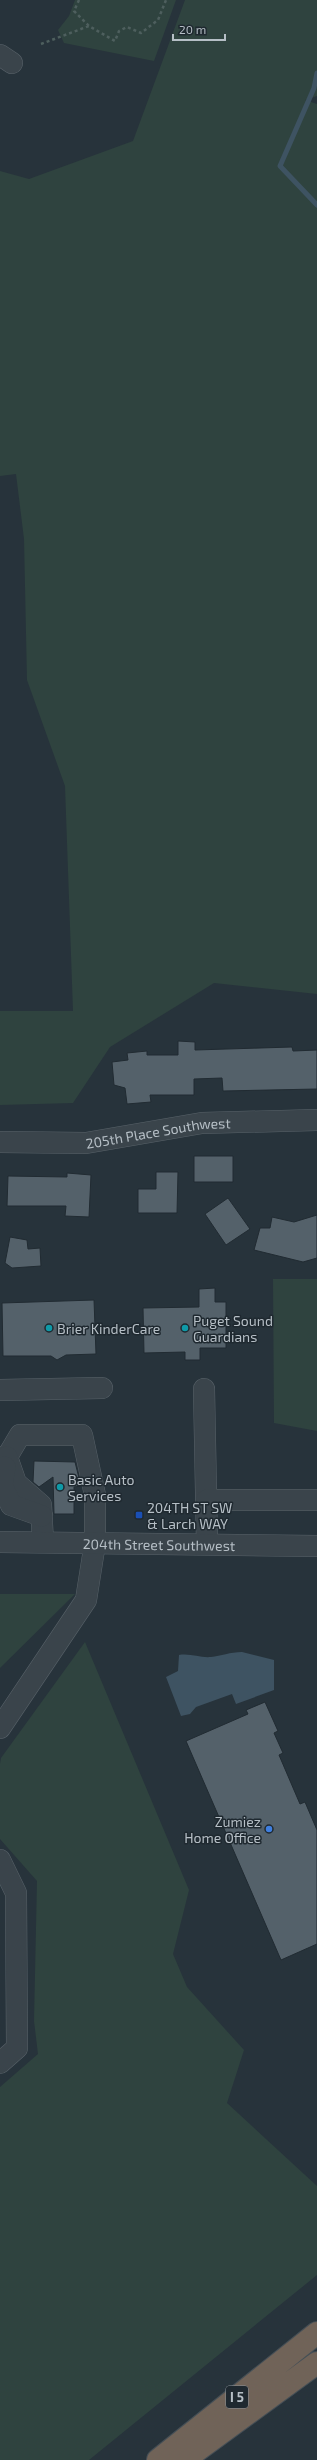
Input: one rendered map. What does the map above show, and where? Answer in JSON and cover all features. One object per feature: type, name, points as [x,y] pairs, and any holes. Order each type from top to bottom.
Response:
[{"type":"highway","name":"I 5","points":[[158,2460],[317,2333]]},
{"type":"highway","points":[[184,2460],[317,2363]]},
{"type":"street","name":"205th Place Southwest","points":[[0,1142],[86,1143],[202,1124],[317,1120]]},
{"type":"street","points":[[0,1390],[102,1388]]},
{"type":"street","points":[[204,1389],[207,1544]]},
{"type":"street","points":[[0,1728],[86,1600],[95,1543],[95,1495],[82,1435],[20,1435],[4,1457],[16,1483],[42,1510],[43,1542]]},
{"type":"street","points":[[207,1500],[317,1500]]},
{"type":"street","name":"204th Street Southwest","points":[[0,1542],[317,1546]]},
{"type":"street","points":[[0,1860],[16,1893],[17,2048],[0,2063]]},
{"type":"street","points":[[0,1907],[16,1893]]},
{"type":"path","points":[[79,0],[74,11],[89,26],[115,41],[119,31],[127,27],[141,33],[158,20],[166,0]]},
{"type":"path","points":[[41,44],[89,26]]},
{"type":"green space","points":[[75,0],[176,0],[154,61],[64,43],[58,30],[69,16]]},
{"type":"green space","points":[[185,0],[317,0],[317,96],[305,100],[317,104],[317,994],[214,983],[110,1047],[73,1103],[0,1105],[0,1011],[73,1011],[65,786],[27,680],[24,539],[16,474],[0,476],[0,171],[29,179],[133,141]]},
{"type":"green space","points":[[273,1279],[317,1279],[317,1431],[274,1423]]},
{"type":"green space","points":[[0,1594],[75,1594],[0,1668]]},
{"type":"green space","points":[[85,1642],[189,1890],[173,1954],[187,1987],[244,2050],[227,2103],[317,2186],[317,2275],[89,2460],[0,2460],[0,2087],[38,2054],[34,2021],[37,1881],[0,1839],[0,1764],[1,1758]]},
{"type":"water","points":[[242,1652],[274,1660],[274,1690],[236,1704],[232,1694],[196,1707],[190,1714],[181,1716],[166,1677],[178,1671],[179,1655],[211,1657]]},
{"type":"building","points":[[178,1041],[195,1042],[195,1050],[292,1047],[293,1051],[317,1050],[317,1089],[223,1091],[222,1078],[194,1079],[194,1095],[150,1095],[151,1102],[127,1104],[125,1088],[114,1085],[112,1062],[128,1060],[127,1053],[147,1051],[147,1055],[178,1055]]},
{"type":"building","points":[[194,1156],[233,1156],[233,1182],[194,1182]]},
{"type":"building","points":[[156,1172],[178,1172],[177,1213],[138,1213],[138,1189],[156,1189]]},
{"type":"building","points":[[67,1173],[91,1175],[89,1217],[65,1216],[66,1206],[7,1206],[8,1176],[67,1177]]},
{"type":"building","points":[[228,1198],[250,1229],[226,1245],[205,1214]]},
{"type":"building","points":[[317,1215],[317,1258],[303,1262],[254,1250],[260,1228],[270,1228],[272,1217],[294,1222]]},
{"type":"building","points":[[10,1237],[27,1240],[28,1249],[40,1248],[41,1266],[12,1268],[5,1263]]},
{"type":"building","name":"Puget Sound Guardians","points":[[215,1288],[215,1302],[226,1302],[226,1348],[200,1348],[200,1360],[185,1360],[185,1352],[144,1353],[143,1308],[199,1307],[199,1289]]},
{"type":"building","name":"Brier KinderCare","points":[[94,1300],[96,1354],[66,1355],[57,1360],[51,1356],[3,1356],[2,1303]]},
{"type":"building","name":"Basic Auto Services","points":[[34,1461],[75,1462],[81,1486],[74,1487],[74,1514],[54,1514],[53,1477],[39,1487],[33,1482]]},
{"type":"building","points":[[265,1702],[278,1731],[274,1733],[283,1753],[279,1755],[300,1804],[305,1802],[317,1830],[317,1944],[281,1960],[186,1741],[248,1714],[246,1710]]},
{"type":"waterway","points":[[317,73],[314,88],[280,166],[317,205]]},
{"type":"place","name":"Brier KinderCare","points":[[49,1328]]},
{"type":"place","name":"Puget Sound Guardians","points":[[185,1328]]},
{"type":"place","name":"Basic Auto Services","points":[[60,1487]]},
{"type":"place","name":"204TH ST SW & Larch WAY","points":[[139,1515]]},
{"type":"place","name":"Zumiez Home Office","points":[[269,1829]]}]
